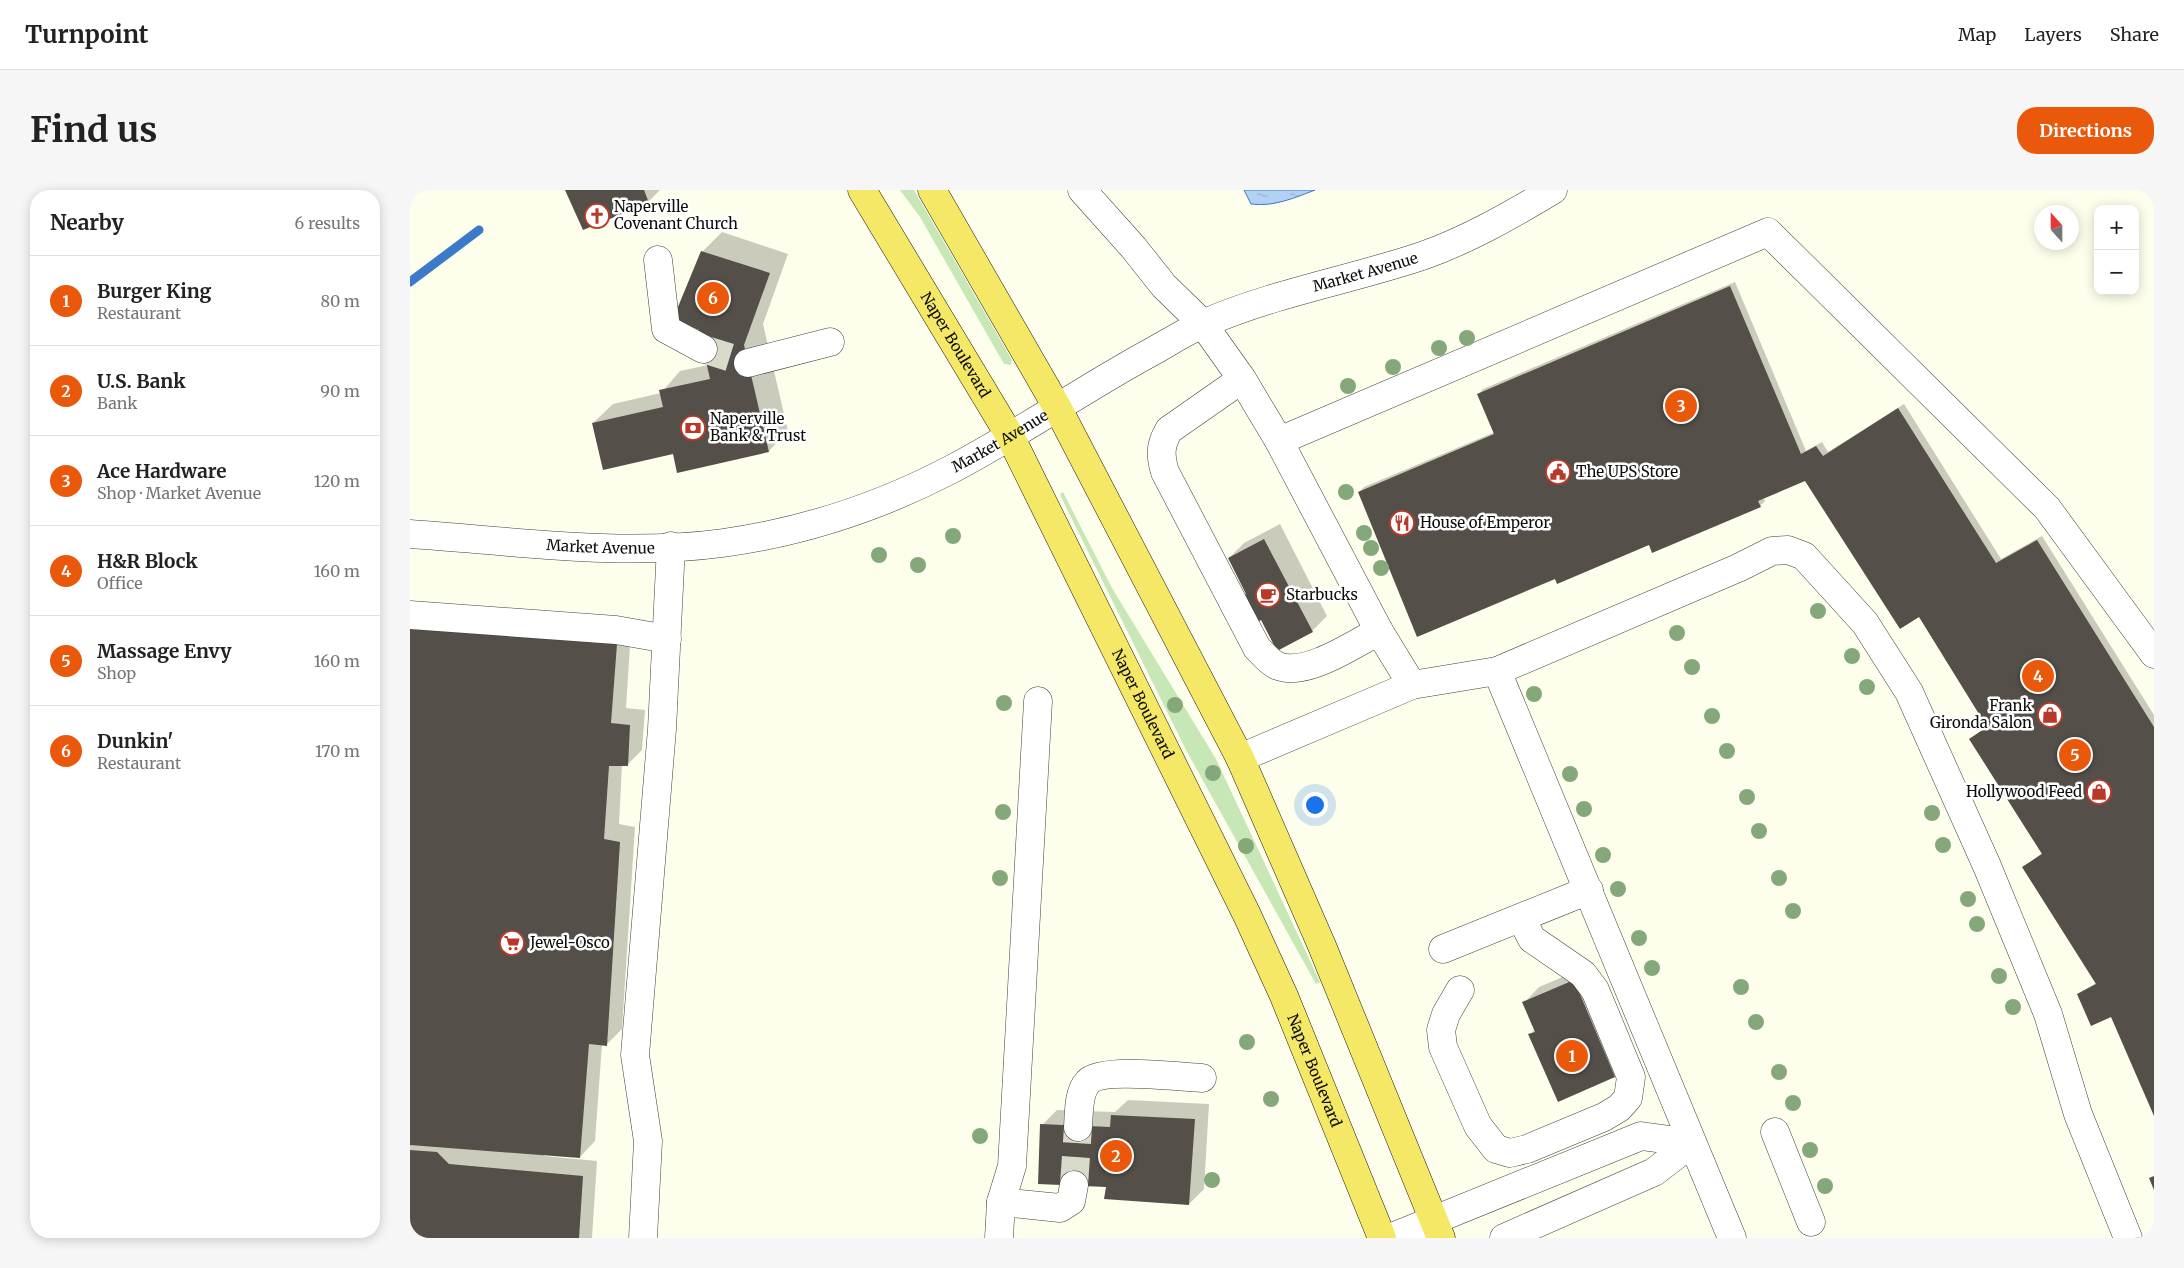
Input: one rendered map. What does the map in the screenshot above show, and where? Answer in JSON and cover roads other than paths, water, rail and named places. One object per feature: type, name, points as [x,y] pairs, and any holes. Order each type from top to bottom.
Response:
[{"type":"main road","name":"Naper Boulevard","points":[[862,190],[1010,436],[1247,915],[1284,996],[1382,1238]]},
{"type":"main road","points":[[932,190],[1057,406],[1240,758],[1322,946],[1438,1229]]},
{"type":"street","points":[[1082,190],[1133,247],[1164,286],[1202,324],[1242,379],[1279,441],[1379,632],[1412,685]]},
{"type":"street","name":"Market Avenue","points":[[410,534],[596,547],[671,546],[721,543],[800,528],[843,516],[894,496],[948,471],[1010,436],[1057,406],[1202,324],[1255,304],[1422,255],[1481,231],[1553,190]]},
{"type":"street","points":[[1279,441],[1768,232],[2047,508],[2154,654]]},
{"type":"street","points":[[658,260],[666,329],[703,349]]},
{"type":"street","points":[[748,363],[830,342]]},
{"type":"street","points":[[1242,379],[1169,430],[1162,442],[1160,454],[1165,472],[1257,648],[1278,666],[1294,668],[1311,665],[1379,632]]},
{"type":"street","points":[[643,1238],[648,1141],[635,1055],[667,639],[671,546]]},
{"type":"street","points":[[1240,758],[1412,685],[1497,671],[1738,568],[1772,550],[1788,550],[1804,556],[1865,623],[1909,692],[1987,866],[2048,1014],[2078,1114],[2128,1238]]},
{"type":"street","points":[[410,615],[622,631],[667,639]]},
{"type":"street","points":[[1497,671],[1732,1238]]},
{"type":"street","points":[[999,1238],[1001,1202],[1012,1166],[1038,701]]},
{"type":"street","points":[[1443,949],[1589,890]]},
{"type":"street","points":[[1460,990],[1446,1014],[1441,1030],[1443,1047],[1478,1126],[1496,1149],[1510,1153],[1527,1149],[1604,1117],[1619,1108],[1628,1098],[1631,1077],[1595,990],[1583,974],[1532,939],[1522,918]]},
{"type":"street","points":[[1078,1127],[1080,1099],[1087,1082],[1099,1076],[1122,1074],[1202,1078]]},
{"type":"street","points":[[1775,1132],[1811,1222]]},
{"type":"street","points":[[1390,1238],[1438,1229],[1641,1136],[1692,1143]]},
{"type":"street","points":[[1504,1238],[1654,1172],[1692,1143]]},
{"type":"street","points":[[1001,1202],[1060,1208],[1070,1201],[1074,1185]]},
{"type":"water","points":[[1244,190],[1315,190],[1284,201],[1259,205],[1251,204]]},
{"type":"waterway","points":[[410,282],[479,230]]},
{"type":"tunnel","points":[[703,349],[748,363]]},
{"type":"tunnel","points":[[1074,1185],[1078,1127]]},
{"type":"place","name":"Naperville Covenant Church","points":[[597,216]]},
{"type":"place","name":"Dunkin'","points":[[713,298]]},
{"type":"place","name":"Ace Hardware","points":[[1681,406]]},
{"type":"place","name":"Naperville Bank & Trust","points":[[693,428]]},
{"type":"place","name":"The UPS Store","points":[[1558,472]]},
{"type":"place","name":"House of Emperor","points":[[1402,523]]},
{"type":"place","name":"Starbucks","points":[[1268,595]]},
{"type":"place","name":"H&R Block","points":[[2038,676]]},
{"type":"place","name":"Frank Gironda Salon","points":[[2050,715]]},
{"type":"place","name":"Massage Envy","points":[[2075,755]]},
{"type":"place","name":"Hollywood Feed","points":[[2099,792]]},
{"type":"place","name":"Jewel-Osco","points":[[512,943]]},
{"type":"place","name":"Burger King","points":[[1572,1056]]},
{"type":"place","name":"U.S. Bank","points":[[1116,1156]]}]
